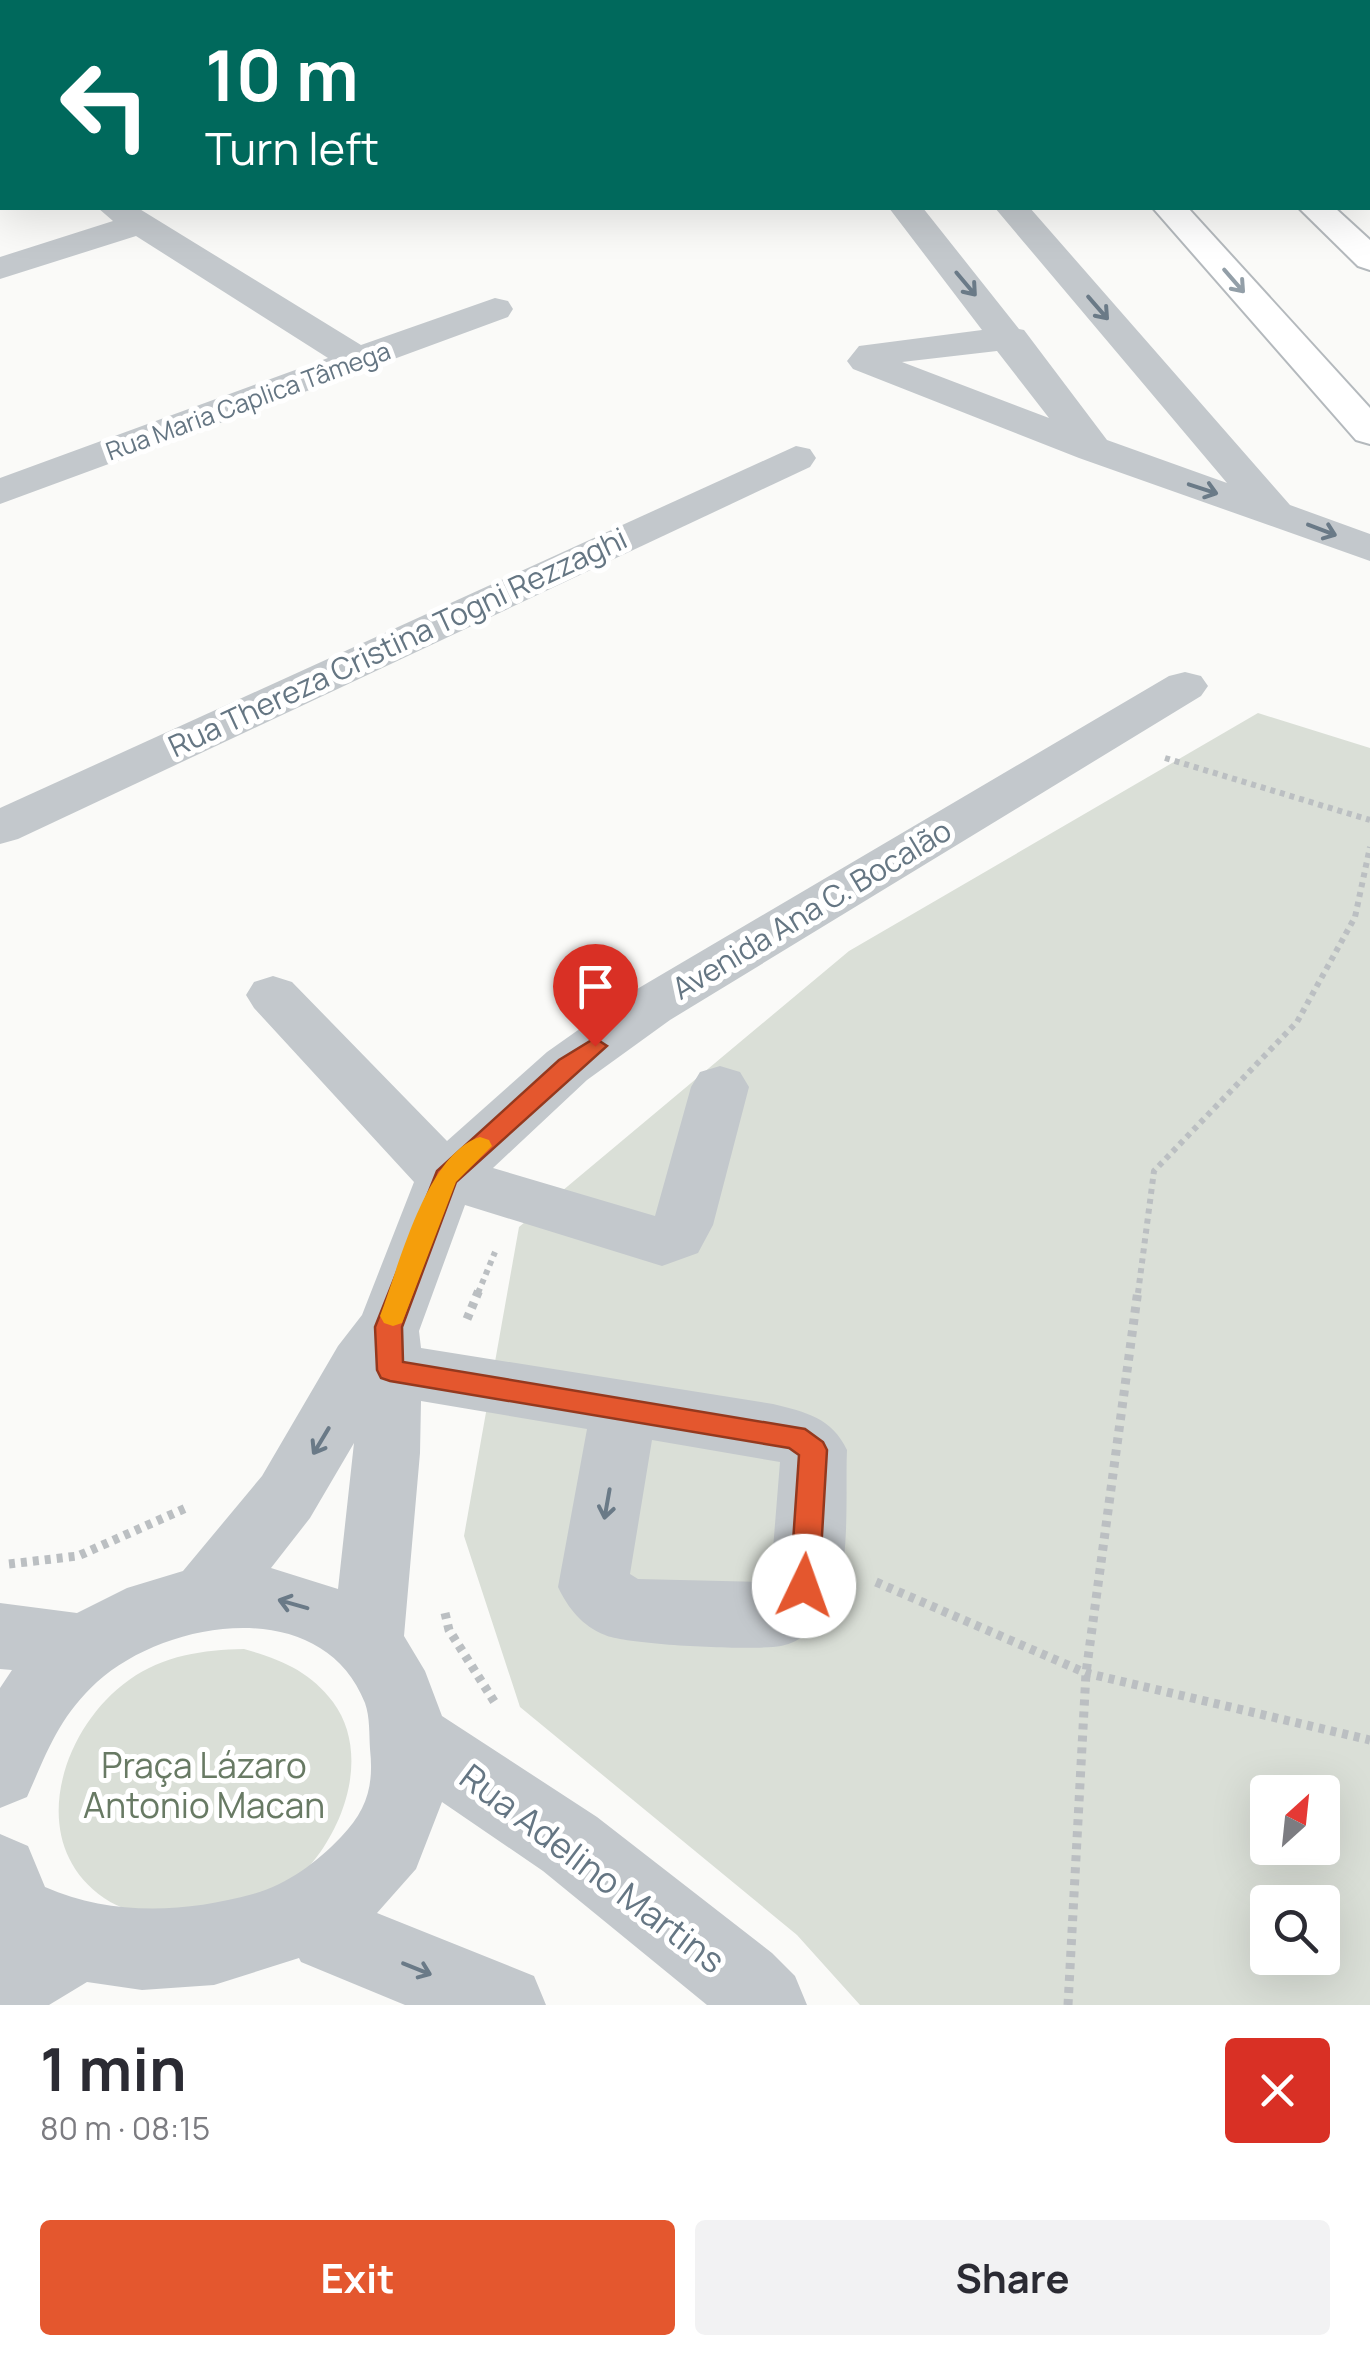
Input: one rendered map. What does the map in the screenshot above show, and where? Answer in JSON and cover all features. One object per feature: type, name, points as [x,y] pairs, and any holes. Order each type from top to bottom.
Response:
[{"type":"highway","points":[[1172,210],[1370,432]]},
{"type":"highway","points":[[1318,210],[1370,259]]},
{"type":"street","points":[[0,268],[128,216],[360,361]]},
{"type":"street","points":[[971,223],[1011,338],[1093,449]]},
{"type":"street","points":[[971,223],[1274,512]]},
{"type":"street","name":"Rua Maria Caplica Tâmega","points":[[0,492],[496,310]]},
{"type":"street","points":[[1011,338],[872,354],[866,361],[1093,449],[1370,548]]},
{"type":"street","name":"Rua Thereza Cristina Togni Rezzaghi","points":[[0,828],[796,458]]},
{"type":"street","name":"Avenida Ana C. Bocalão","points":[[206,1596],[286,1496],[380,1354],[446,1177],[567,1066],[652,1006],[1185,686]]},
{"type":"street","points":[[274,995],[446,1177],[662,1242],[676,1236],[720,1087]]},
{"type":"street","points":[[380,1354],[456,1380],[773,1432],[795,1438],[814,1450],[804,1586],[780,1614],[625,1610],[592,1587],[624,1408]]},
{"type":"street","name":"Avenida Ana C. Bocalão","points":[[367,1645],[387,1453],[380,1354]]},
{"type":"street","points":[[0,1772],[16,1730],[36,1700],[84,1647],[143,1612],[206,1596],[252,1595],[295,1602],[334,1619],[367,1645],[398,1688],[413,1738],[410,1807],[381,1875],[329,1934],[278,1968],[219,1988],[161,1993],[29,1972],[0,1872]]},
{"type":"street","points":[[0,1636],[84,1647]]},
{"type":"street","name":"Rua Adelino Martins","points":[[413,1738],[570,1844],[743,1982],[766,2005]]},
{"type":"street","points":[[329,1934],[505,2005]]},
{"type":"path","points":[[1180,748],[1164,758],[1370,820]]},
{"type":"path","points":[[1068,2005],[1086,1673],[1154,1171],[1297,1022],[1355,917],[1370,846]]},
{"type":"path","points":[[456,1380],[463,1329],[516,1199]]},
{"type":"path","points":[[0,1566],[78,1556],[193,1504]]},
{"type":"path","points":[[806,1552],[1086,1673],[1370,1740]]},
{"type":"path","points":[[441,1597],[449,1630],[504,1717]]},
{"type":"green space","points":[[1258,713],[1370,748],[1370,2005],[860,2005],[797,1935],[520,1707],[464,1536],[519,1227],[849,951]]},
{"type":"green space","name":"Praça Lázaro Antonio Macan","points":[[244,1649],[293,1668],[333,1702],[347,1729],[351,1759],[348,1791],[338,1821],[322,1850],[301,1875],[277,1895],[251,1909],[227,1913],[142,1912],[114,1904],[79,1875],[65,1847],[59,1818],[61,1786],[70,1756],[105,1701],[142,1672],[184,1656]]},
{"type":"slow traffic","points":[[393,1316],[446,1177],[480,1146]]},
{"type":"route","points":[[595,1046],[567,1066],[446,1177],[388,1327],[390,1370],[795,1438],[814,1450],[804,1586]]}]
